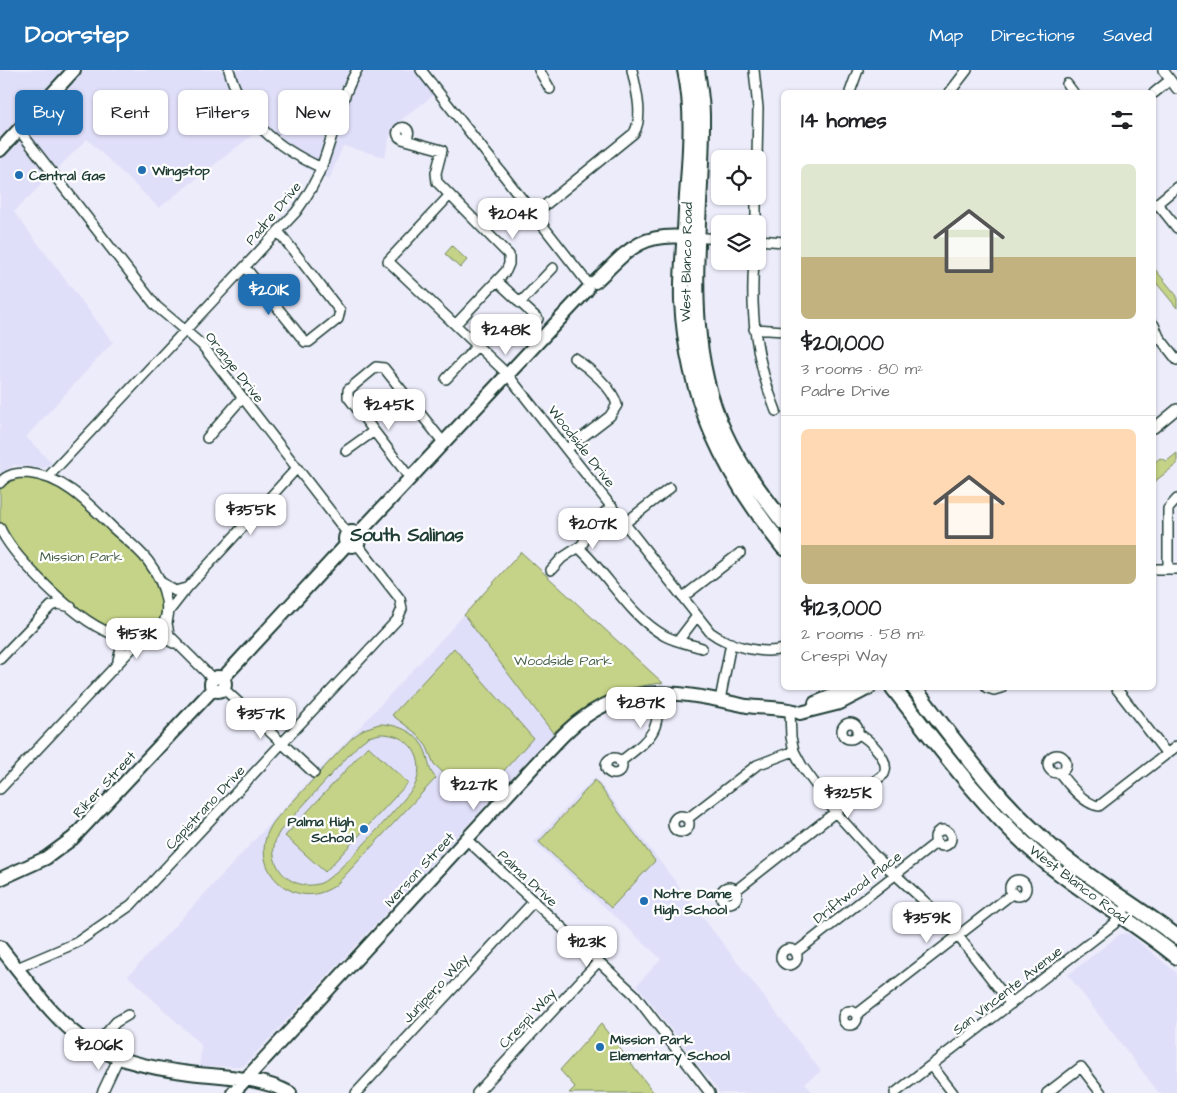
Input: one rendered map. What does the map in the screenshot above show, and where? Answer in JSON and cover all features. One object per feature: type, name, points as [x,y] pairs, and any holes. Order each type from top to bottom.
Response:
[{"type":"main road","name":"West Blanco Road","points":[[685,70],[690,117],[695,303],[706,380],[722,427],[739,460],[781,519]]},
{"type":"main road","name":"West Blanco Road","points":[[697,70],[702,113],[692,237],[683,316],[685,342],[697,395],[716,445],[733,478],[781,544]]},
{"type":"main road","name":"West Blanco Road","points":[[895,690],[994,814],[1044,860],[1177,957]]},
{"type":"main road","name":"West Blanco Road","points":[[916,690],[991,787],[1020,819],[1091,878],[1129,902],[1177,937]]},
{"type":"street","points":[[56,90],[74,70]]},
{"type":"street","points":[[229,70],[243,105],[258,126],[280,146],[322,168]]},
{"type":"street","name":"Padre Drive","points":[[48,477],[278,232],[304,200],[322,168],[345,91],[357,70]]},
{"type":"street","points":[[421,70],[533,215],[590,284]]},
{"type":"street","points":[[539,70],[550,89]]},
{"type":"street","points":[[533,215],[634,134],[638,114],[632,70]]},
{"type":"street","points":[[754,70],[758,108],[757,150]]},
{"type":"street","points":[[851,90],[858,70]]},
{"type":"street","points":[[957,90],[967,70]]},
{"type":"street","points":[[1163,70],[1177,88]]},
{"type":"street","points":[[1156,90],[1170,80]]},
{"type":"street","points":[[1067,84],[1072,90]]},
{"type":"street","points":[[0,150],[15,134]]},
{"type":"street","name":"Orange Drive","points":[[23,135],[156,306],[202,345],[400,599],[402,606]]},
{"type":"street","points":[[402,138],[442,150],[436,180],[507,252],[509,264],[497,281],[456,324]]},
{"type":"street","points":[[1177,187],[1156,204],[1177,228]]},
{"type":"street","name":"Woodside Drive","points":[[450,196],[388,261],[508,375],[710,632],[731,643],[772,652],[781,649]]},
{"type":"street","points":[[245,267],[305,342],[309,342],[338,319],[340,311],[278,232]]},
{"type":"street","name":"Riker Street","points":[[0,879],[46,858],[73,838],[508,375],[590,284],[631,248],[644,241],[663,236],[711,238]]},
{"type":"street","points":[[766,241],[781,242]]},
{"type":"street","points":[[520,303],[552,268]]},
{"type":"street","points":[[754,270],[754,328],[758,355],[776,410]]},
{"type":"street","points":[[497,281],[538,319]]},
{"type":"street","points":[[754,328],[781,331]]},
{"type":"street","points":[[1156,332],[1177,360]]},
{"type":"street","points":[[446,379],[478,346]]},
{"type":"street","points":[[568,449],[610,416],[617,405],[615,398],[591,369],[574,358]]},
{"type":"street","points":[[410,478],[348,398],[347,392],[379,367],[386,370],[443,442]]},
{"type":"street","points":[[207,438],[242,398]]},
{"type":"street","points":[[1156,426],[1177,409]]},
{"type":"street","points":[[346,451],[374,431]]},
{"type":"street","points":[[65,485],[60,473],[66,458]]},
{"type":"street","points":[[0,789],[117,663],[145,638],[160,628],[173,604],[186,588],[297,468]]},
{"type":"street","points":[[0,481],[7,476],[23,473],[48,477],[65,485],[142,554],[159,580],[165,596],[170,635],[180,648],[314,774]]},
{"type":"street","points":[[625,523],[670,488]]},
{"type":"street","points":[[1156,569],[1173,569],[1168,509],[1177,499]]},
{"type":"street","points":[[551,570],[562,558],[579,548],[594,522],[612,506]]},
{"type":"street","points":[[0,528],[12,548],[87,621],[112,634],[130,638],[161,638],[180,648]]},
{"type":"street","points":[[0,542],[12,548]]},
{"type":"street","points":[[579,548],[600,568],[636,612],[662,634],[702,648]]},
{"type":"street","points":[[683,597],[740,553]]},
{"type":"street","points":[[159,580],[174,591],[186,588]]},
{"type":"street","points":[[0,659],[46,609],[51,594],[48,585]]},
{"type":"street","points":[[46,609],[58,604],[72,607]]},
{"type":"street","name":"Capistrano Drive","points":[[17,968],[76,942],[132,904],[397,620],[402,606]]},
{"type":"street","points":[[678,641],[697,616]]},
{"type":"street","points":[[112,634],[121,648],[117,663]]},
{"type":"street","points":[[720,700],[731,643]]},
{"type":"street","name":"Iverson Street","points":[[792,710],[799,706],[826,699],[843,690]]},
{"type":"street","name":"Iverson Street","points":[[233,1093],[544,755],[578,721],[607,703],[633,695],[656,692],[689,694],[762,709],[800,712],[833,706],[865,690]]},
{"type":"street","points":[[1118,690],[1167,754]]},
{"type":"street","points":[[620,762],[645,742],[654,732],[658,712],[656,692]]},
{"type":"street","points":[[792,710],[794,752],[836,813],[861,842],[958,935],[1012,1004]]},
{"type":"street","points":[[735,891],[882,776],[886,769],[885,762],[868,741],[857,733]]},
{"type":"street","points":[[1059,772],[1064,780],[1090,803],[1099,806],[1177,746]]},
{"type":"street","points":[[687,820],[757,765],[794,752]]},
{"type":"street","name":"Palma Drive","points":[[467,840],[634,994],[710,1093]]},
{"type":"street","name":"Driftwood Place","points":[[795,953],[937,842]]},
{"type":"street","points":[[857,1014],[1013,893]]},
{"type":"street","name":"Junipero Way","points":[[356,1093],[534,902]]},
{"type":"street","name":"San Vincente Avenue","points":[[895,1093],[1114,924],[1129,902]]},
{"type":"street","points":[[0,947],[58,1020],[93,1048],[118,1059],[158,1069],[246,1079],[268,1084],[290,1093]]},
{"type":"street","name":"Crespi Way","points":[[477,1093],[598,962]]},
{"type":"street","points":[[93,1048],[116,1022],[128,1015]]},
{"type":"street","points":[[102,1093],[118,1059]]},
{"type":"street","points":[[932,1066],[953,1093]]},
{"type":"street","points":[[1047,1093],[1081,1067],[1101,1093]]},
{"type":"shaded area","points":[[0,70],[421,70],[438,92],[392,127],[385,157],[343,146],[329,180],[304,167],[258,135],[268,135],[268,90],[178,90],[178,135],[252,135],[159,208],[87,139],[14,212],[113,342],[26,437],[52,463],[45,468],[14,465],[0,474]]},
{"type":"shaded area","name":"Palma High School","points":[[464,615],[553,733],[244,1066],[200,1066],[201,1045],[128,976]]},
{"type":"shaded area","name":"Notre Dame High School","points":[[595,777],[821,1071],[805,1083],[813,1093],[720,1093],[637,985],[661,959],[534,842]]},
{"type":"shaded area","points":[[1128,933],[1177,973],[1177,1093],[1159,1093],[1068,975],[1120,934]]},
{"type":"green space","points":[[452,246],[467,260],[460,268],[445,254]]},
{"type":"green space","points":[[1156,270],[1177,296],[1177,308],[1156,282]]},
{"type":"green space","points":[[1177,453],[1177,464],[1156,480],[1156,461],[1160,458],[1167,461]]},
{"type":"green space","name":"Mission Park","points":[[15,474],[57,481],[154,570],[167,615],[145,639],[103,630],[20,559],[0,528],[0,483]]},
{"type":"green space","name":"Woodside Park","points":[[521,552],[663,683],[631,688],[590,705],[553,733],[464,615]]},
{"type":"green space","points":[[454,648],[533,738],[475,803],[434,764],[427,747],[417,734],[392,715]]},
{"type":"green space","points":[[379,724],[386,724],[401,728],[413,735],[423,746],[430,769],[436,778],[336,885],[325,891],[307,895],[290,890],[276,880],[267,866],[264,849],[268,832],[281,813],[352,738],[364,729]],"holes":[[[380,734],[391,735],[408,743],[417,758],[419,767],[418,777],[414,787],[368,839],[329,878],[315,885],[302,885],[286,877],[278,867],[274,853],[274,844],[280,831],[359,744],[368,737]]]},
{"type":"green space","points":[[368,746],[408,783],[325,872],[285,836]]},
{"type":"green space","points":[[595,780],[655,861],[611,908],[539,842]]},
{"type":"green space","name":"Mission Park Elementary School","points":[[601,1024],[654,1093],[569,1093],[575,1087],[560,1070]]},
{"type":"place","name":"Wingstop","points":[[142,170]]},
{"type":"place","name":"Central Gas","points":[[19,175]]},
{"type":"place","name":"Palma High School","points":[[364,829]]},
{"type":"place","name":"Notre Dame High School","points":[[644,901]]},
{"type":"place","name":"Mission Park Elementary School","points":[[600,1047]]},
{"type":"district","name":"South Salinas","points":[[407,534]]}]
